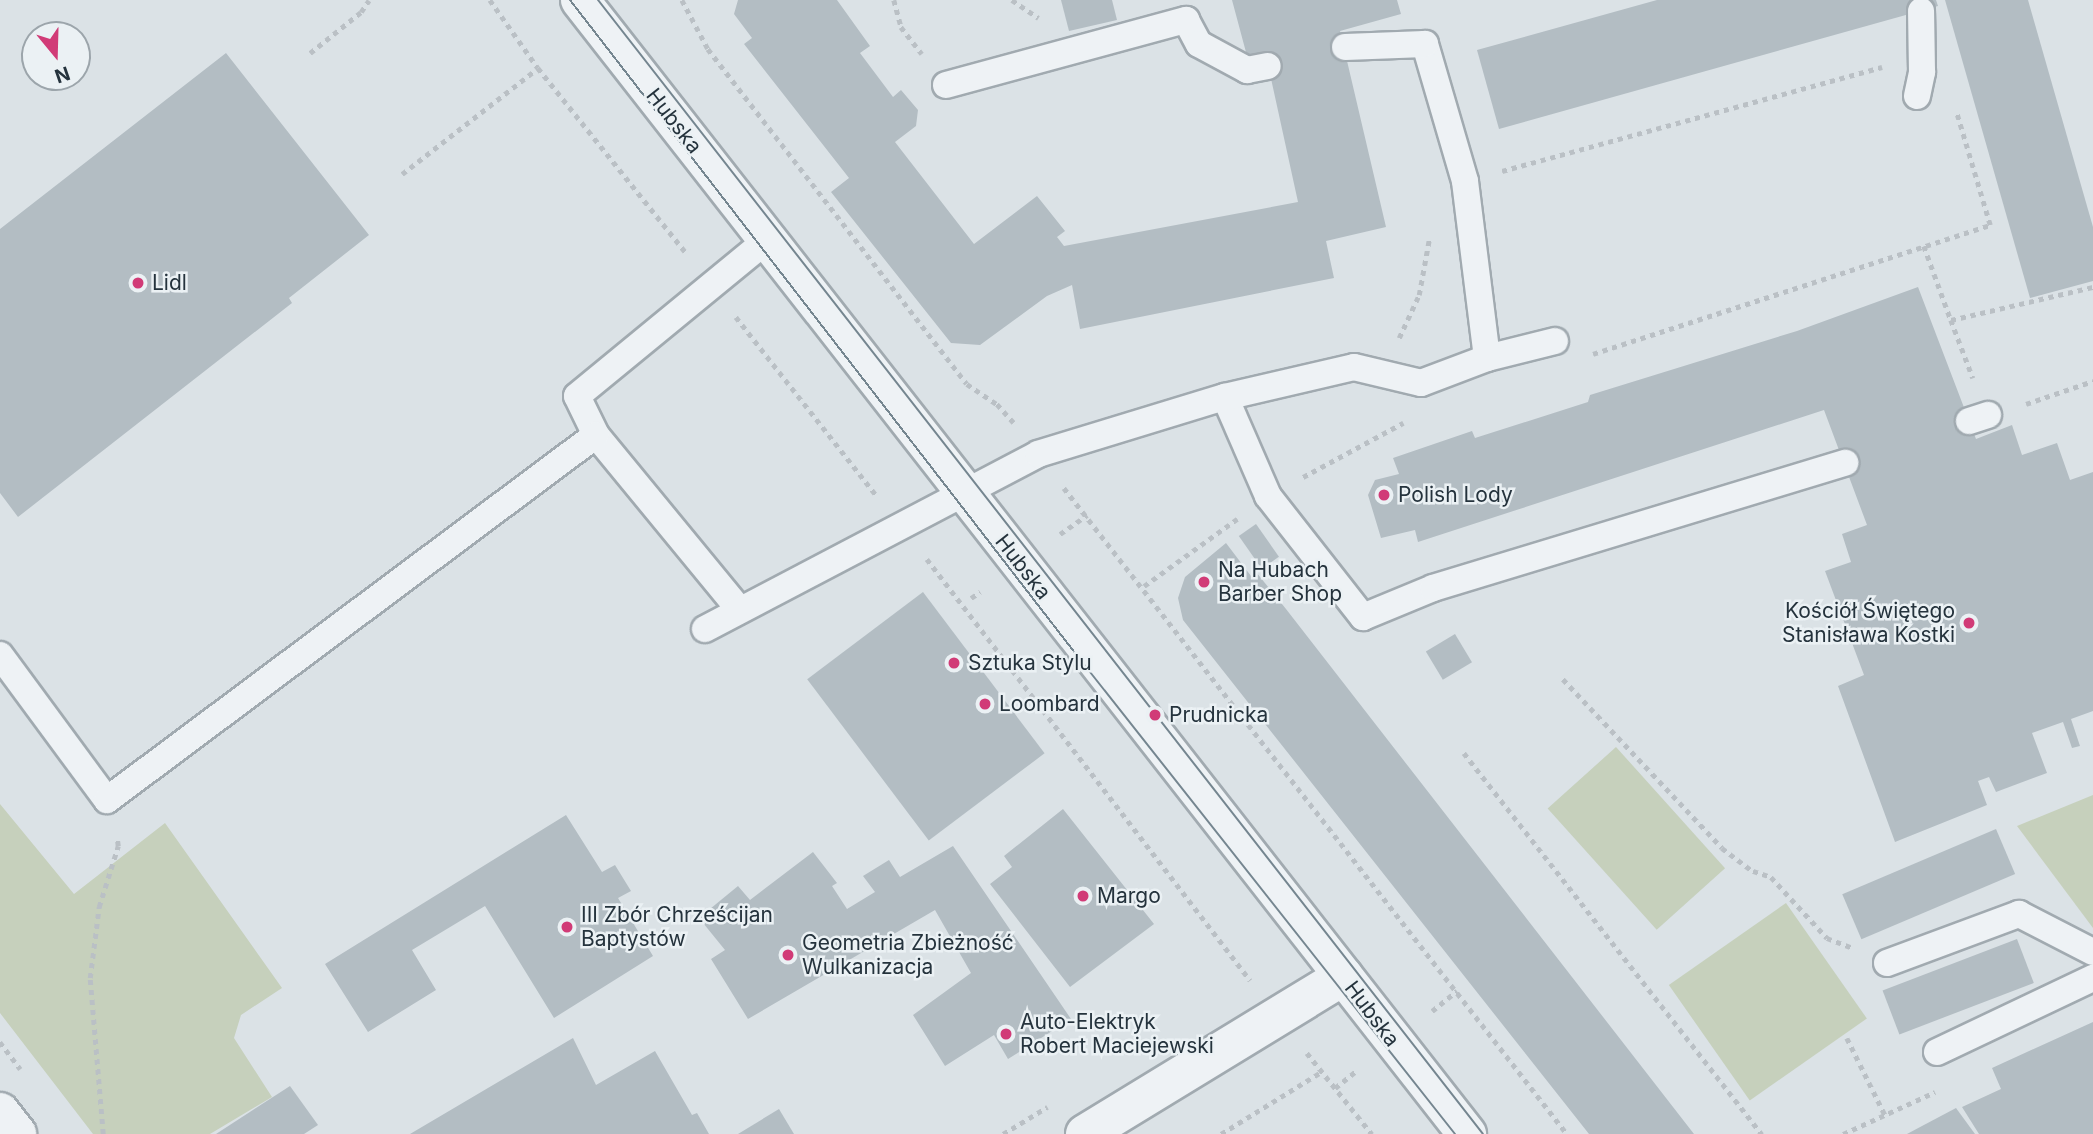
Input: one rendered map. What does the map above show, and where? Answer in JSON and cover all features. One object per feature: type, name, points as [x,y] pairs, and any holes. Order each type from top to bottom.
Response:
[{"type":"street","name":"Hubska","points":[[580,0],[1467,1134]]},
{"type":"street","points":[[1085,1134],[1344,976]]},
{"type":"street","points":[[0,1112],[17,1134]]},
{"type":"lane","points":[[946,85],[1185,10],[1199,44],[1247,70],[1268,66]]},
{"type":"lane","points":[[1917,96],[1923,57],[1921,11]]},
{"type":"lane","points":[[1345,47],[1425,44],[1465,181],[1487,358]]},
{"type":"lane","points":[[739,609],[596,435],[577,396],[766,241]]},
{"type":"lane","points":[[705,629],[1038,454],[1225,397],[1354,368],[1422,383],[1487,358],[1555,341]]},
{"type":"lane","points":[[1225,397],[1268,496],[1363,617],[1433,588],[1845,463]]},
{"type":"lane","points":[[0,655],[107,800],[596,435]]},
{"type":"lane","points":[[1887,963],[2019,914],[2093,953]]},
{"type":"lane","points":[[1937,1052],[2093,978]]},
{"type":"path","points":[[310,53],[361,12],[369,0]]},
{"type":"path","points":[[490,0],[538,68],[692,261]]},
{"type":"path","points":[[682,0],[708,48],[967,384],[998,404],[1015,425]]},
{"type":"path","points":[[894,0],[901,27],[946,85]]},
{"type":"path","points":[[1465,181],[1923,57],[1947,80],[1990,225],[1588,356]]},
{"type":"path","points":[[402,174],[538,68]]},
{"type":"path","points":[[1383,374],[1419,295],[1431,230]]},
{"type":"path","points":[[1924,246],[1971,371]]},
{"type":"path","points":[[1951,320],[2093,287]]},
{"type":"path","points":[[732,312],[878,497]]},
{"type":"path","points":[[2018,407],[2093,381]]},
{"type":"path","points":[[1144,586],[1268,496],[1410,420]]},
{"type":"path","points":[[1063,486],[1144,586],[1567,1134]]},
{"type":"path","points":[[1060,534],[1087,515]]},
{"type":"path","points":[[922,552],[1257,989]]},
{"type":"path","points":[[971,598],[980,592]]},
{"type":"path","points":[[1563,679],[1722,848],[1753,871],[1771,877],[1827,938],[1847,947],[1868,948],[1887,963]]},
{"type":"path","points":[[1464,753],[1762,1134]]},
{"type":"path","points":[[103,1134],[90,978],[99,907],[118,846],[107,800]]},
{"type":"path","points":[[1432,1011],[1457,991]]},
{"type":"path","points":[[1847,1038],[1885,1115]]},
{"type":"path","points":[[1300,1044],[1372,1134]]},
{"type":"path","points":[[1335,1088],[1356,1071]]},
{"type":"path","points":[[1221,1134],[1321,1072]]},
{"type":"path","points":[[1843,1134],[1942,1089]]},
{"type":"path","points":[[1003,1134],[1025,1120]]},
{"type":"green space","points":[[1616,747],[1725,868],[1657,930],[1548,809]]},
{"type":"green space","points":[[2093,795],[2093,928],[2017,826]]},
{"type":"green space","points":[[0,804],[74,894],[165,823],[282,988],[241,1015],[234,1038],[272,1097],[210,1134],[93,1134],[0,1013]]},
{"type":"green space","points":[[1786,903],[1867,1019],[1750,1101],[1669,985]]},
{"type":"building","points":[[738,0],[837,0],[870,46],[860,53],[893,97],[901,90],[918,110],[916,126],[895,142],[974,244],[1037,196],[1065,231],[1057,237],[1064,246],[1298,202],[1265,51],[1247,56],[1232,0],[1397,0],[1401,14],[1340,31],[1386,227],[1326,241],[1334,278],[1080,329],[1072,285],[1047,296],[980,345],[951,343],[831,192],[849,178],[744,44],[752,38],[734,14]]},
{"type":"building","points":[[1061,0],[1112,0],[1117,20],[1069,31]]},
{"type":"building","points":[[1657,0],[1936,0],[1938,6],[1499,129],[1477,50]]},
{"type":"building","points":[[1945,0],[2028,0],[2093,227],[2093,281],[2030,298]]},
{"type":"building","name":"Lidl","points":[[226,53],[369,235],[289,298],[292,303],[18,517],[0,493],[0,229]]},
{"type":"building","points":[[1918,287],[1976,439],[2012,425],[2022,455],[2057,443],[2070,480],[2093,472],[2093,711],[2071,719],[2080,746],[2072,748],[2063,722],[2032,733],[2047,773],[1996,792],[1989,777],[1978,781],[1987,805],[1895,842],[1838,686],[1864,675],[1825,571],[1851,562],[1842,534],[1867,525],[1824,410],[1418,542],[1415,530],[1381,538],[1368,495],[1375,480],[1399,474],[1393,458],[1472,431],[1475,438],[1588,402],[1590,395],[1797,331]]},
{"type":"building","points":[[1256,524],[1279,557],[1262,569],[1239,536]]},
{"type":"building","points":[[1226,543],[1251,576],[1256,572],[1286,609],[1694,1134],[1589,1134],[1183,620],[1178,598],[1185,577]]},
{"type":"building","points":[[923,592],[1045,753],[929,841],[807,679]]},
{"type":"building","points":[[1455,634],[1472,662],[1443,680],[1426,652]]},
{"type":"building","name":"Margo","points":[[1063,809],[1154,924],[1070,987],[990,884],[1012,867],[1004,856]]},
{"type":"building","name":"III Zbór Chrześcijan Baptystów","points":[[566,815],[602,872],[615,865],[631,891],[618,898],[653,956],[554,1018],[485,906],[412,950],[436,990],[368,1032],[325,964]]},
{"type":"building","points":[[1996,829],[2015,874],[1861,939],[1842,894]]},
{"type":"building","points":[[953,846],[1071,1019],[1008,1059],[994,1035],[945,1066],[913,1015],[971,973],[935,910],[748,1019],[711,959],[725,950],[699,918],[738,886],[750,900],[813,852],[837,883],[832,886],[847,909],[875,892],[863,876],[889,860],[900,877]]},
{"type":"building","points":[[2017,939],[2034,983],[1899,1034],[1883,991]]},
{"type":"building","points":[[2093,1022],[2093,1134],[1979,1134],[1962,1107],[2001,1089],[1992,1068]]},
{"type":"building","points":[[573,1038],[596,1085],[655,1051],[692,1115],[697,1113],[709,1134],[410,1134]]},
{"type":"building","points":[[290,1086],[318,1125],[304,1134],[216,1134]]},
{"type":"building","points":[[1956,1108],[1975,1134],[1907,1134],[1922,1126]]},
{"type":"building","points":[[779,1109],[794,1134],[738,1134]]},
{"type":"tram line","points":[[570,0],[1075,653],[1455,1134]]},
{"type":"tram line","points":[[598,0],[1483,1134]]},
{"type":"place","name":"Lidl","points":[[138,283]]},
{"type":"place","name":"Polish Lody","points":[[1384,495]]},
{"type":"place","name":"Na Hubach Barber Shop","points":[[1204,582]]},
{"type":"place","name":"Kościół Świętego Stanisława Kostki","points":[[1969,623]]},
{"type":"place","name":"Sztuka Stylu","points":[[954,663]]},
{"type":"place","name":"Loombard","points":[[985,704]]},
{"type":"place","name":"Prudnicka","points":[[1155,715]]},
{"type":"place","name":"Margo","points":[[1083,896]]},
{"type":"place","name":"III Zbór Chrześcijan Baptystów","points":[[567,927]]},
{"type":"place","name":"Geometria Zbieżność Wulkanizacja","points":[[788,955]]},
{"type":"place","name":"Auto-Elektryk Robert Maciejewski","points":[[1006,1034]]}]
